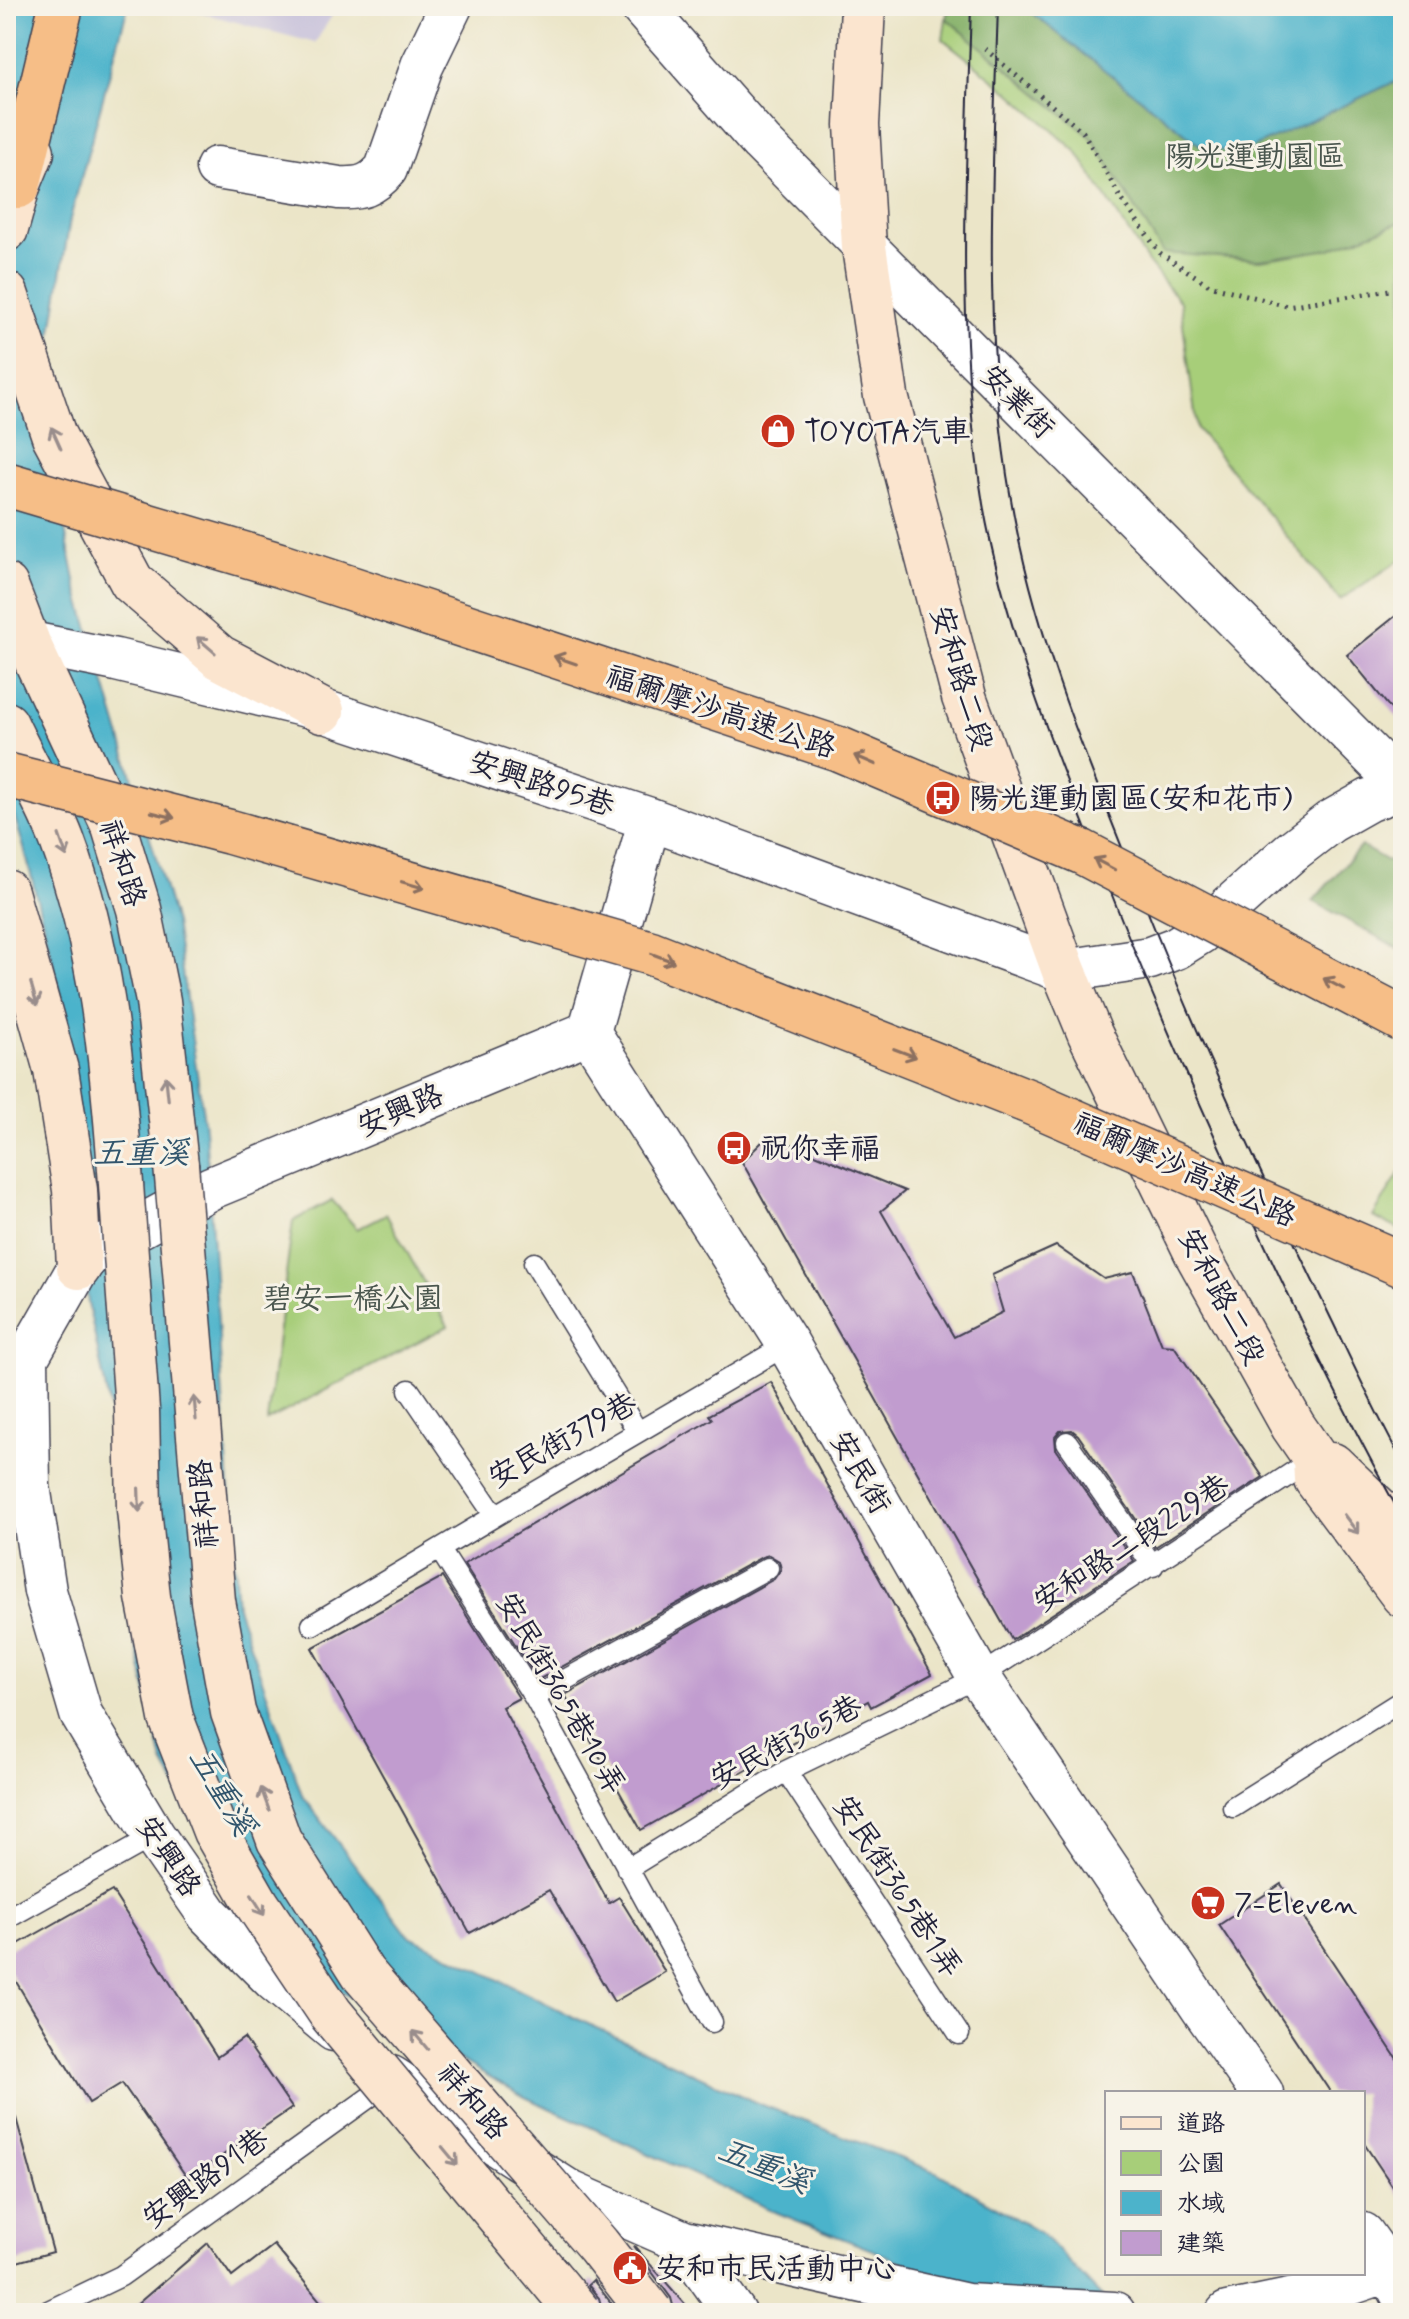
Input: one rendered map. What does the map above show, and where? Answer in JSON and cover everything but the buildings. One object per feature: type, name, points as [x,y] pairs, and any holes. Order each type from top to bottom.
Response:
[{"type":"highway","points":[[18,186],[61,6]]},
{"type":"highway","name":"福爾摩沙高速公路","points":[[6,484],[280,565],[839,749],[1082,852],[1403,1020]]},
{"type":"highway","name":"福爾摩沙高速公路","points":[[6,775],[230,832],[651,953],[1030,1102],[1403,1265]]},
{"type":"main road","points":[[6,229],[18,186],[62,82],[82,6]]},
{"type":"main road","name":"安和路二段","points":[[862,15],[857,125],[864,247],[886,396],[964,697],[1090,1034],[1198,1256],[1293,1426],[1315,1458],[1316,1479],[1403,1595]]},
{"type":"main road","points":[[6,294],[54,436],[132,582],[219,657],[322,711]]},
{"type":"main road","name":"祥和路","points":[[6,586],[17,640],[58,709],[114,827],[139,909],[158,1001],[176,1165],[201,1490],[213,1601],[233,1712],[279,1840],[363,1973],[598,2245],[651,2313]]},
{"type":"main road","name":"祥和路","points":[[6,724],[61,839],[87,924],[103,1008],[118,1144],[137,1410],[142,1538],[148,1597],[171,1718],[215,1831],[257,1904],[331,2014],[579,2313]]},
{"type":"main road","points":[[6,892],[56,1070],[85,1261]]},
{"type":"main road","name":"安和路二段","points":[[1315,1458],[1335,1466],[1403,1533]]},
{"type":"street","points":[[217,168],[339,188],[357,189],[375,183],[386,169],[422,66],[451,6]]},
{"type":"street","name":"安業街","points":[[641,6],[761,142],[1403,788]]},
{"type":"street","name":"安興路95巷","points":[[17,640],[116,660],[322,711],[650,819],[1064,971]]},
{"type":"street","points":[[1064,971],[1150,958],[1176,948],[1200,933],[1291,852],[1330,822],[1369,800],[1403,788]]},
{"type":"street","points":[[589,1032],[650,819]]},
{"type":"street","name":"安興路","points":[[589,1032],[211,1188],[85,1261],[27,1358],[29,1486],[45,1591],[81,1714],[154,1836],[208,1914],[274,1980],[394,2080],[570,2192],[684,2242],[979,2309],[1114,2313]]},
{"type":"street","name":"安民街","points":[[589,1032],[788,1344],[979,1677],[1261,2091]]},
{"type":"street","points":[[1227,2313],[1399,2278],[1365,2236]]},
{"type":"street","points":[[684,2242],[735,2313]]},
{"type":"lane","points":[[534,1263],[638,1432]]},
{"type":"lane","name":"安民街379巷","points":[[409,1390],[495,1516],[788,1344]]},
{"type":"lane","points":[[1067,1442],[1153,1566]]},
{"type":"lane","name":"安和路二段229巷","points":[[979,1677],[1315,1458]]},
{"type":"lane","points":[[312,1625],[495,1516]]},
{"type":"lane","name":"安民街365巷10弄","points":[[440,1550],[534,1697],[712,2022]]},
{"type":"lane","points":[[534,1697],[768,1568]]},
{"type":"lane","name":"安民街365巷","points":[[627,1869],[786,1771],[979,1677]]},
{"type":"lane","points":[[1233,1807],[1403,1700]]},
{"type":"lane","name":"安民街365巷1弄","points":[[786,1771],[959,2034]]},
{"type":"lane","points":[[6,1919],[154,1836]]},
{"type":"lane","name":"安興路91巷","points":[[44,2313],[121,2276],[394,2080]]},
{"type":"path","points":[[985,49],[1083,132],[1120,197],[1160,253],[1209,285],[1287,306],[1403,288]]},
{"type":"shaded area","points":[[176,6],[338,6],[315,43]]},
{"type":"green space","name":"陽光運動園區","points":[[948,6],[1403,6],[1403,558],[1340,600],[1197,429],[1180,302],[1148,262],[1077,152],[943,39]]},
{"type":"green space","points":[[948,6],[1023,6],[1204,148],[1241,153],[1403,78],[1403,221],[1330,249],[1260,260],[1163,253],[1092,138],[947,19]]},
{"type":"green space","points":[[1361,846],[1403,870],[1403,951],[1313,901]]},
{"type":"green space","points":[[1403,1167],[1403,1231],[1373,1217]]},
{"type":"green space","name":"碧安一橋公園","points":[[332,1200],[357,1229],[386,1214],[448,1326],[267,1421],[293,1221]]},
{"type":"water","name":"五重溪","points":[[19,6],[128,6],[70,219],[40,405],[76,585],[175,923],[205,1128],[237,1607],[302,1795],[408,1935],[755,2102],[936,2172],[1042,2234],[1117,2313],[983,2313],[946,2279],[778,2213],[525,2097],[321,1980],[235,1892],[163,1762],[128,1610],[115,1434],[88,1303],[66,1015],[25,851],[6,789],[6,64]]},
{"type":"water","points":[[1023,6],[1403,6],[1403,78],[1241,153],[1204,148]]},
{"type":"tram line","points":[[971,6],[965,255],[969,380],[983,504],[1005,600],[1053,746],[1182,1063],[1313,1345],[1403,1519]]},
{"type":"tram line","points":[[998,6],[992,191],[996,377],[1011,499],[1034,601],[1084,750],[1184,999],[1275,1203],[1403,1463]]},
{"type":"place","name":"TOYOTA汽車","points":[[778,431]]},
{"type":"place","name":"陽光運動園區(安和花市)","points":[[943,798]]},
{"type":"place","name":"祝你幸福","points":[[734,1148]]},
{"type":"place","name":"7-Eleven","points":[[1208,1903]]},
{"type":"place","name":"安和市民活動中心","points":[[630,2268]]}]
